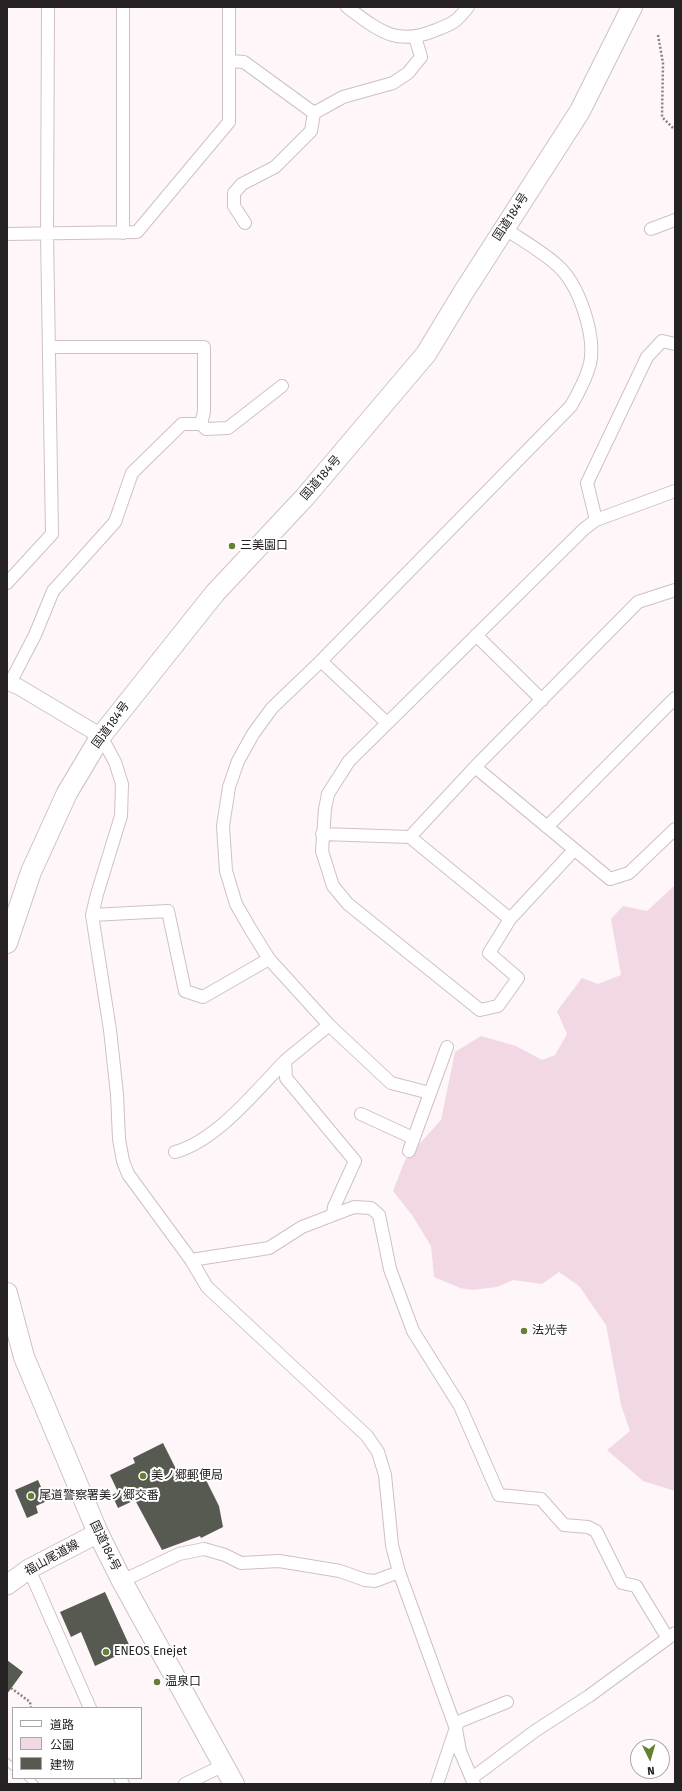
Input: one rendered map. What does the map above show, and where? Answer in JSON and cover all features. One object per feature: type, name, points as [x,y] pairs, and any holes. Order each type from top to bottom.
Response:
[{"type":"highway","name":"国道184号","points":[[7,943],[31,872],[67,792],[101,736],[215,593],[305,497],[426,354],[504,228],[580,111],[632,7]]},
{"type":"highway","name":"国道184号","points":[[7,1293],[24,1357],[98,1533],[122,1581],[234,1784]]},
{"type":"main road","name":"福山尾道線","points":[[7,1585],[29,1569],[98,1533]]},
{"type":"street","points":[[7,583],[52,534],[47,234],[48,7]]},
{"type":"street","points":[[123,7],[123,233]]},
{"type":"street","points":[[7,234],[137,232],[229,122],[229,7]]},
{"type":"street","points":[[346,7],[361,11],[379,30],[393,36],[415,37],[456,22],[468,7]]},
{"type":"street","points":[[245,223],[234,206],[234,193],[242,184],[275,167],[311,131],[314,114],[343,97],[393,83],[408,73],[421,57],[415,37]]},
{"type":"street","points":[[230,61],[244,62],[314,114]]},
{"type":"street","points":[[651,229],[675,220]]},
{"type":"street","points":[[430,1093],[391,1082],[329,1025],[269,959],[236,904],[226,871],[223,826],[229,787],[238,761],[253,734],[272,708],[321,661],[571,406],[584,382],[590,362],[591,341],[585,315],[575,287],[558,265],[504,228]]},
{"type":"street","points":[[596,520],[586,483],[647,357],[662,341],[675,344]]},
{"type":"street","points":[[49,347],[204,347],[204,412],[200,424]]},
{"type":"street","points":[[190,1260],[269,1248],[302,1227],[354,1207],[371,1208],[379,1215],[390,1269],[413,1331],[460,1406],[499,1496],[542,1499],[564,1525],[588,1527],[596,1531],[622,1584],[636,1586],[671,1635],[589,1696],[535,1731],[473,1781],[460,1751],[456,1729],[399,1572],[392,1545],[385,1475],[378,1452],[367,1436],[207,1287],[190,1260],[128,1174],[123,1161],[119,1139],[110,1030],[92,915],[96,894],[121,816],[122,784],[115,762],[101,736],[20,687],[8,683],[35,635],[52,592],[114,522],[132,473],[182,424],[200,424],[206,429],[228,428],[282,386]]},
{"type":"street","points":[[574,850],[510,919],[488,953],[518,978],[498,1006],[480,1010],[348,904],[333,886],[322,851],[322,834],[328,794],[349,761],[579,534],[596,520],[675,491]]},
{"type":"street","points":[[410,837],[475,767],[638,602],[675,590]]},
{"type":"street","points":[[476,635],[542,700]]},
{"type":"street","points":[[321,661],[387,723]]},
{"type":"street","points":[[547,827],[675,698]]},
{"type":"street","points":[[475,767],[610,879],[630,873],[675,829]]},
{"type":"street","points":[[322,834],[410,837],[510,919]]},
{"type":"street","points":[[92,915],[168,911],[184,991],[203,997],[269,959]]},
{"type":"street","points":[[175,1152],[187,1149],[223,1124],[285,1061],[329,1025]]},
{"type":"street","points":[[409,1151],[447,1047]]},
{"type":"street","points":[[285,1061],[286,1078],[355,1161],[334,1207],[333,1215]]},
{"type":"street","points":[[361,1114],[413,1138]]},
{"type":"street","points":[[122,1581],[179,1554],[204,1549],[225,1555],[241,1563],[279,1562],[300,1564],[340,1571],[365,1580],[375,1581],[399,1572]]},
{"type":"street","points":[[29,1569],[90,1707]]},
{"type":"street","points":[[437,1784],[458,1722],[507,1702]]},
{"type":"street","points":[[185,1784],[224,1765]]},
{"type":"path","points":[[658,35],[663,63],[662,117],[675,130]]},
{"type":"path","points":[[11,1688],[30,1702],[31,1707]]},
{"type":"green space","points":[[675,885],[675,1491],[643,1481],[607,1450],[630,1431],[621,1405],[606,1325],[579,1286],[559,1272],[542,1284],[513,1280],[497,1287],[472,1290],[460,1288],[434,1277],[431,1246],[412,1215],[393,1191],[405,1160],[441,1120],[455,1052],[481,1036],[516,1046],[542,1060],[555,1055],[567,1034],[557,1011],[582,978],[598,984],[621,975],[611,919],[623,906],[647,911]]},
{"type":"building","points":[[163,1443],[182,1481],[202,1472],[219,1506],[223,1527],[201,1538],[200,1536],[162,1550],[135,1500],[118,1508],[112,1495],[118,1492],[110,1475],[135,1463],[133,1458]]},
{"type":"building","name":"尾道警察署美ノ郷交番","points":[[38,1480],[47,1501],[36,1506],[38,1513],[27,1518],[15,1490]]},
{"type":"building","points":[[105,1592],[131,1649],[95,1666],[81,1632],[71,1637],[60,1612]]},
{"type":"building","points":[[7,1660],[23,1672],[7,1694]]},
{"type":"place","name":"三美園口","points":[[232,546]]},
{"type":"place","name":"法光寺","points":[[524,1331]]},
{"type":"place","name":"美ノ郷郵便局","points":[[143,1476]]},
{"type":"place","name":"尾道警察署美ノ郷交番","points":[[31,1496]]},
{"type":"place","name":"ENEOS Enejet","points":[[106,1652]]},
{"type":"place","name":"温泉口","points":[[157,1682]]}]
